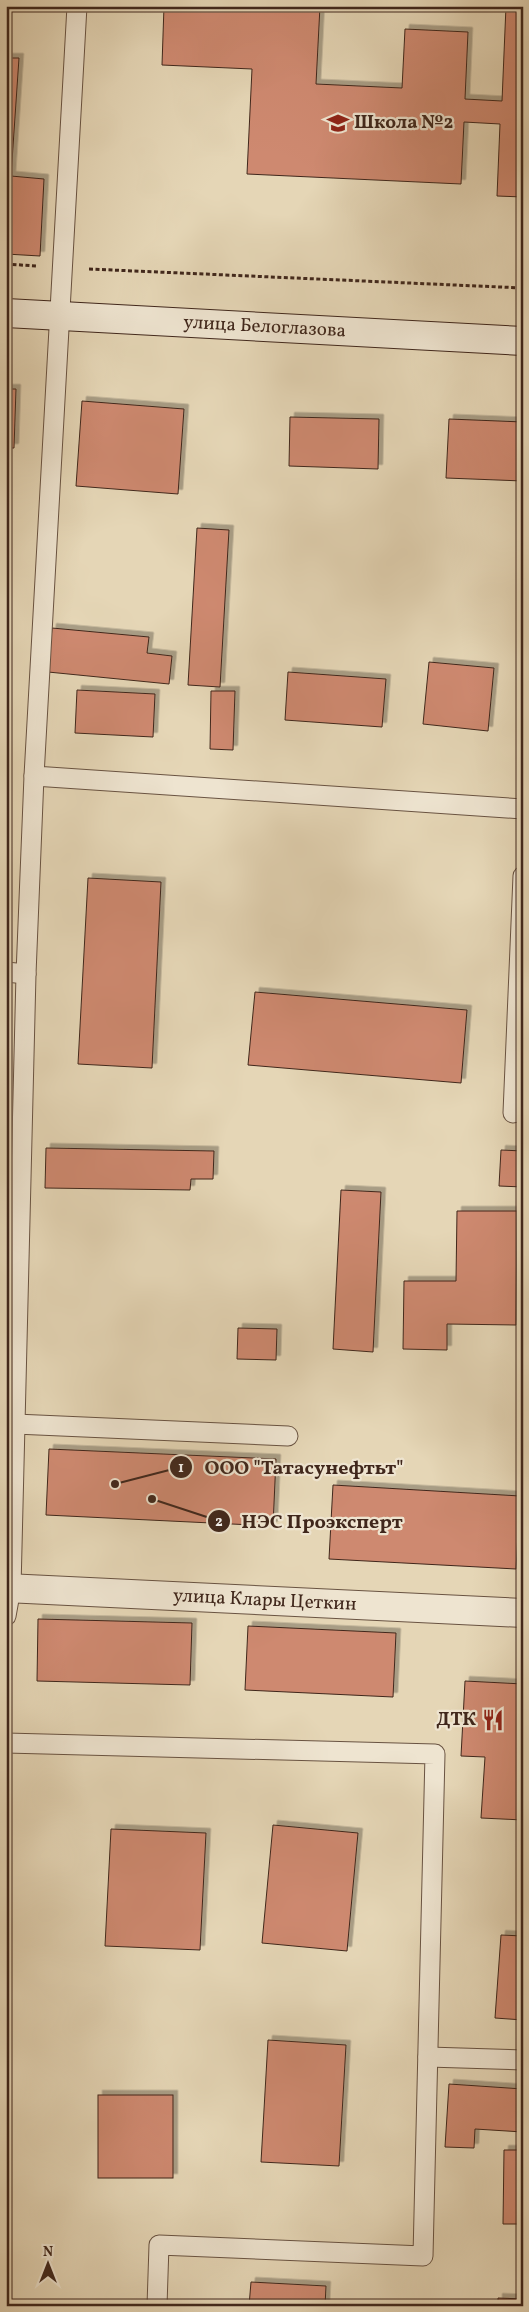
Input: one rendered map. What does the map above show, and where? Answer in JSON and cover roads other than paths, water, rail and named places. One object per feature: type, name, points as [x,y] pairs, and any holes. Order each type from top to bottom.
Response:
[{"type":"street","name":"улица Белоглазова","points":[[6,313],[523,341]]},
{"type":"street","name":"улица Клары Цеткин","points":[[9,1588],[523,1613]]},
{"type":"lane","points":[[6,1616],[9,1588],[15,1424],[26,974],[34,776],[77,6]]},
{"type":"lane","points":[[34,776],[523,809]]},
{"type":"lane","points":[[514,1113],[523,876]]},
{"type":"lane","points":[[6,972],[26,974]]},
{"type":"lane","points":[[15,1424],[288,1436]]},
{"type":"lane","points":[[6,1743],[435,1754],[423,2256],[159,2245],[157,2306]]},
{"type":"lane","points":[[428,2057],[523,2060]]},
{"type":"place","name":"Школа №2","points":[[338,123]]},
{"type":"place","name":"ООО \"Татасунефтьт\"","points":[[115,1484]]},
{"type":"place","name":"НЭС Проэксперт","points":[[152,1499]]},
{"type":"place","name":"ДТК","points":[[493,1720]]}]
